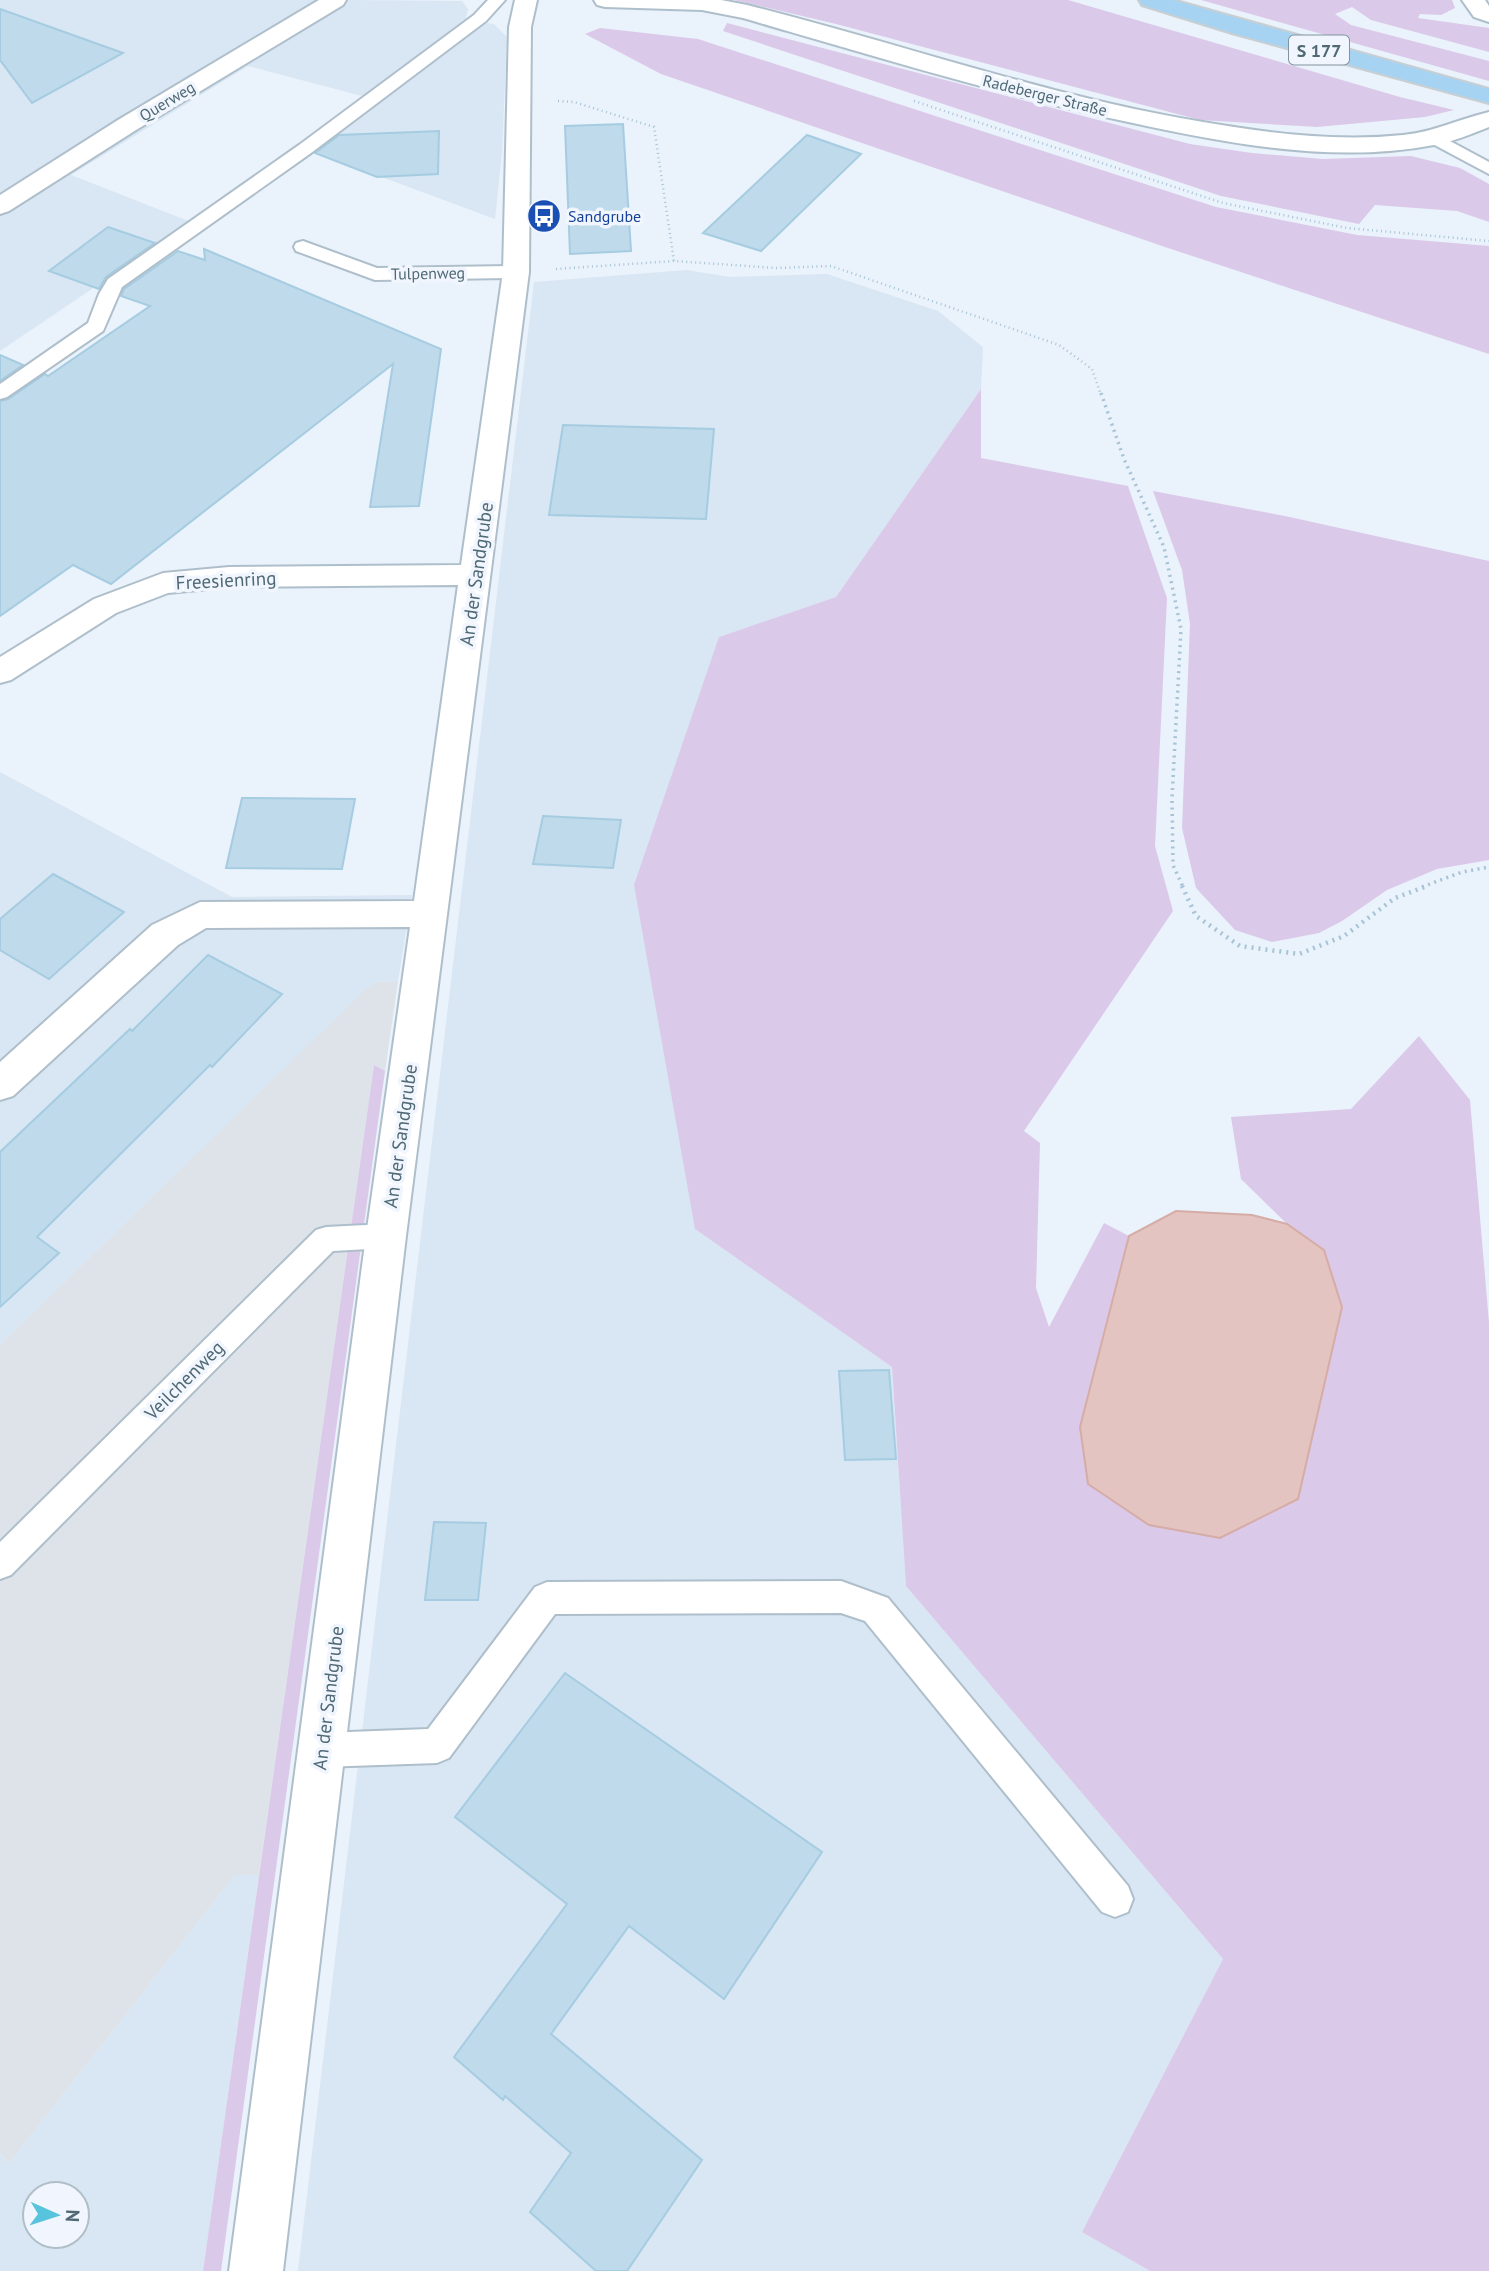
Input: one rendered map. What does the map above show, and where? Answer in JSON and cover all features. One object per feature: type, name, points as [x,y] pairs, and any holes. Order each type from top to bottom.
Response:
[{"type":"highway","name":"S 177","points":[[1150,0],[1240,28],[1489,96]]},
{"type":"street","name":"Querweg","points":[[0,206],[127,125],[335,0]]},
{"type":"street","name":"An der Sandgrube","points":[[256,2271],[386,1236],[516,272],[520,27],[526,0]]},
{"type":"street","name":"Radeberger Straße","points":[[604,0],[702,3],[747,12],[1086,107],[1242,137],[1324,143],[1385,142],[1435,138],[1489,119]]},
{"type":"street","points":[[1473,0],[1482,12],[1489,15]]},
{"type":"street","name":"Freesienring","points":[[0,672],[105,606],[163,583],[229,578],[475,575]]},
{"type":"street","points":[[0,1085],[165,935],[200,915],[430,914]]},
{"type":"lane","points":[[0,393],[96,327],[103,317],[105,295],[115,283],[305,149],[480,18],[497,0]]},
{"type":"lane","points":[[1435,138],[1489,169]]},
{"type":"lane","name":"Tulpenweg","points":[[303,247],[374,274],[516,272]]},
{"type":"lane","name":"Veilchenweg","points":[[0,1564],[326,1239],[386,1236]]},
{"type":"lane","points":[[322,1750],[437,1746],[547,1598],[841,1597],[876,1608],[1115,1899]]},
{"type":"path","points":[[906,98],[1223,204],[1347,228],[1489,241]]},
{"type":"path","points":[[519,99],[574,102],[654,127],[674,261]]},
{"type":"path","points":[[516,272],[674,261],[775,268],[831,266],[1059,345],[1092,369],[1125,459],[1164,547],[1181,629],[1172,799],[1173,865],[1196,916],[1240,946],[1299,954],[1344,936],[1395,898],[1462,872],[1489,867]]},
{"type":"shaded area","points":[[0,0],[323,0],[331,11],[348,0],[462,1],[468,9],[465,21],[494,24],[507,37],[502,152],[495,219],[298,146],[362,96],[248,66],[71,175],[191,222],[0,351]]},
{"type":"shaded area","points":[[734,0],[1068,0],[1400,97],[1454,110],[1425,117],[1317,127],[1200,120],[836,24]]},
{"type":"shaded area","points":[[1201,0],[1452,0],[1455,8],[1441,15],[1420,14],[1418,18],[1489,28],[1489,52],[1371,20],[1352,7],[1335,14],[1351,25],[1489,61],[1489,81]]},
{"type":"shaded area","points":[[727,23],[1190,144],[1323,159],[1411,156],[1460,168],[1489,184],[1489,222],[1457,211],[1375,205],[1359,224],[1221,196],[723,31]]},
{"type":"shaded area","points":[[600,28],[698,39],[1216,207],[1357,235],[1489,246],[1489,354],[1165,247],[661,74],[585,34]]},
{"type":"shaded area","points":[[687,270],[729,277],[827,274],[938,311],[983,347],[981,389],[836,597],[719,637],[695,1229],[892,1367],[906,1586],[1223,1959],[1082,2232],[1150,2271],[298,2271],[534,282]]},
{"type":"shaded area","points":[[981,389],[981,458],[1128,486],[1167,598],[1155,846],[1173,911],[1024,1131],[1040,1143],[1036,1288],[1049,1327],[1104,1223],[1129,1236],[1080,1427],[1324,1250],[1287,1224],[1241,1179],[1231,1117],[1351,1109],[1419,1036],[1470,1100],[1489,1323],[1489,2271],[1150,2271],[1082,2232],[1223,1959],[906,1586],[892,1367],[695,1229],[634,885],[719,637],[836,597]]},
{"type":"shaded area","points":[[1153,491],[1285,516],[1489,561],[1489,860],[1437,869],[1387,890],[1342,921],[1319,933],[1272,942],[1235,930],[1196,888],[1182,828],[1190,624],[1182,570]]},
{"type":"shaded area","points":[[0,772],[232,897],[412,895],[398,981],[377,982],[365,991],[0,1345]]},
{"type":"shaded area","points":[[398,981],[385,1071],[374,1065],[259,1875],[235,1875],[9,2163],[0,2154],[0,1345],[365,990],[377,982]]},
{"type":"shaded area","points":[[374,1065],[385,1071],[221,2271],[203,2271]]},
{"type":"shaded area","points":[[1176,1211],[1252,1215],[1287,1224],[1324,1250],[1342,1307],[1298,1499],[1220,1538],[1149,1525],[1088,1484],[1080,1427],[1129,1236]]},
{"type":"shaded area","points":[[235,1875],[259,1875],[203,2271],[0,2271],[0,2154],[9,2163]]},
{"type":"building","points":[[0,9],[123,53],[32,103],[0,60]]},
{"type":"building","points":[[623,124],[631,251],[570,254],[565,126]]},
{"type":"building","points":[[439,131],[438,174],[377,177],[315,153],[339,135]]},
{"type":"building","points":[[807,135],[861,154],[761,251],[703,233]]},
{"type":"building","points":[[108,227],[155,243],[106,277],[99,289],[49,271]]},
{"type":"building","points":[[204,249],[441,349],[419,506],[370,507],[393,364],[111,584],[73,565],[0,616],[0,401],[8,399],[45,374],[48,376],[150,306],[121,296],[124,289],[178,251],[205,260]]},
{"type":"building","points":[[0,355],[23,365],[0,381]]},
{"type":"building","points":[[563,425],[714,429],[706,519],[549,515]]},
{"type":"building","points":[[242,798],[355,799],[342,869],[226,868]]},
{"type":"building","points":[[543,816],[621,820],[613,868],[533,864]]},
{"type":"building","points":[[53,874],[124,912],[49,979],[0,950],[0,919]]},
{"type":"building","points":[[208,955],[282,994],[212,1067],[210,1065],[37,1237],[59,1253],[0,1307],[0,1152],[130,1029],[132,1031]]},
{"type":"building","points":[[889,1370],[896,1459],[845,1460],[839,1371]]},
{"type":"building","points":[[434,1522],[486,1523],[478,1600],[425,1600]]},
{"type":"building","points":[[565,1673],[822,1852],[724,1999],[629,1926],[551,2034],[702,2160],[627,2271],[596,2271],[530,2212],[571,2153],[505,2096],[503,2100],[454,2057],[567,1904],[455,1817]]},
{"type":"place","name":"Sandgrube","points":[[544,216]]}]
